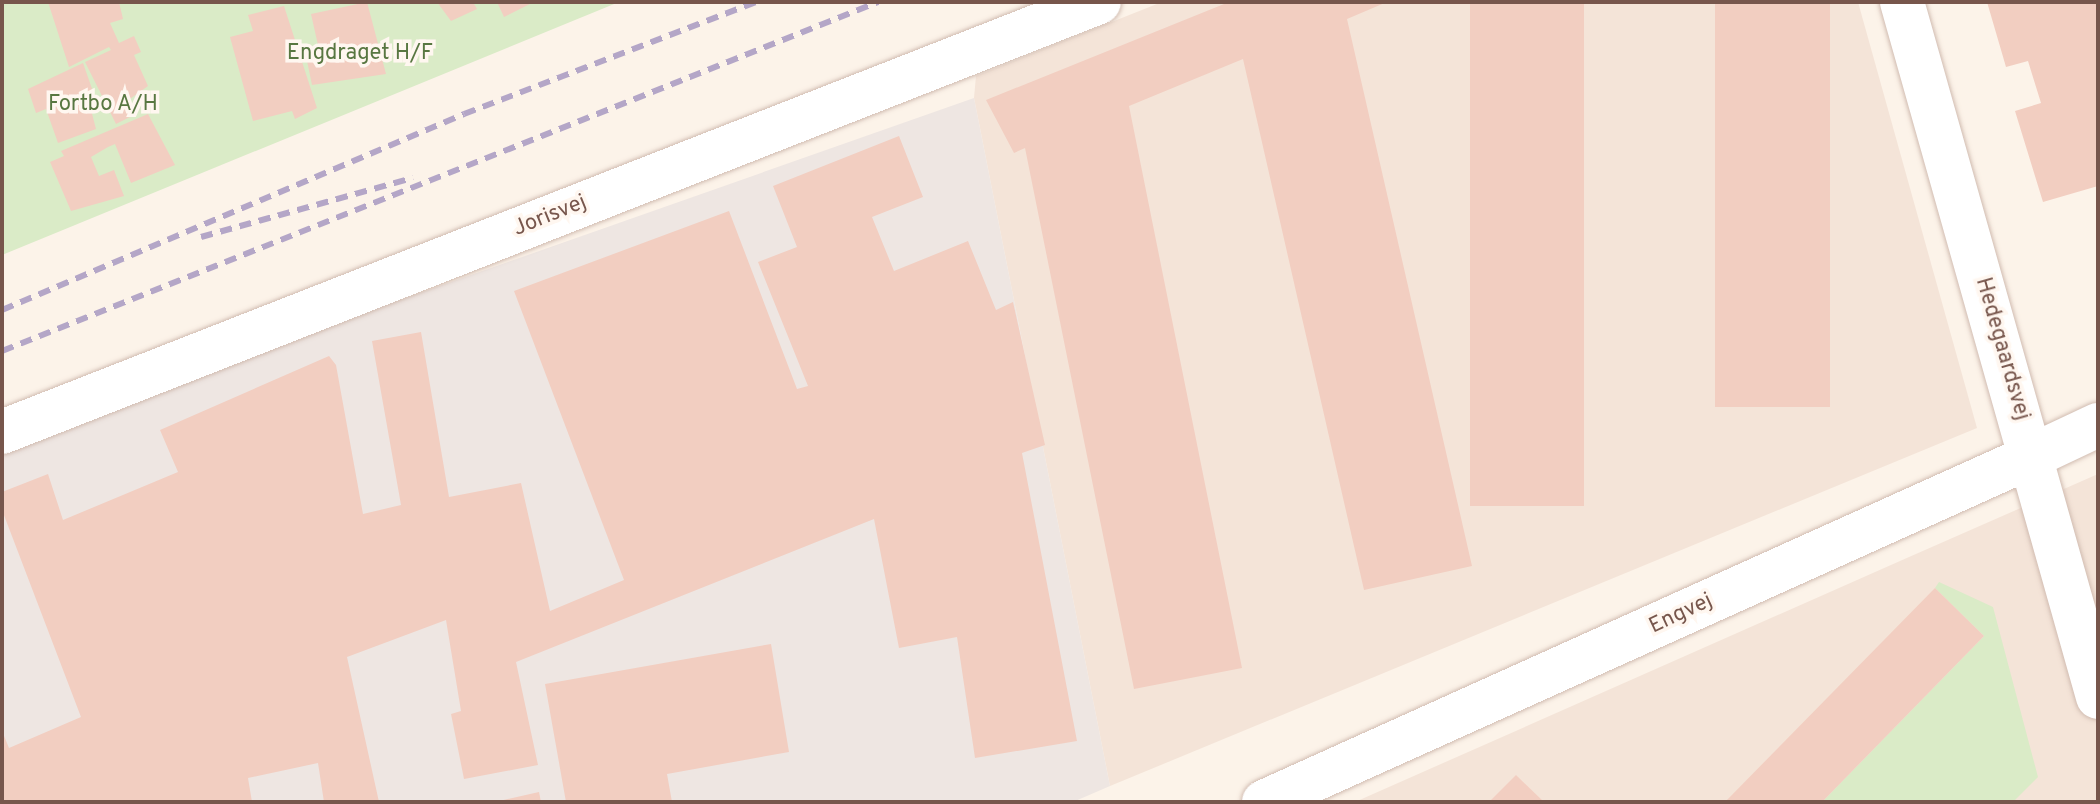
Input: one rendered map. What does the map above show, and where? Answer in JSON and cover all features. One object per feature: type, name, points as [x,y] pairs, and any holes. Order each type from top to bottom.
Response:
[{"type":"street","name":"Jorisvej","points":[[2,432],[1099,2]]},
{"type":"street","name":"Hedegaardsvej","points":[[1902,2],[2098,697]]},
{"type":"street","name":"Engvej","points":[[1264,802],[2098,425]]},
{"type":"shaded area","points":[[1162,2],[1858,2],[1977,428],[1110,786],[974,98],[976,76]]},
{"type":"shaded area","points":[[974,98],[1110,786],[1073,802],[2,802],[2,440]]},
{"type":"shaded area","points":[[2098,474],[2098,802],[1355,802],[1900,561]]},
{"type":"green space","name":"Fortbo A/H","points":[[2,2],[619,2],[2,255]]},
{"type":"green space","points":[[1939,582],[1993,607],[2038,777],[2013,802],[1822,802],[1984,636],[1935,588]]},
{"type":"building","points":[[48,2],[119,2],[123,19],[110,23],[119,43],[134,36],[141,52],[134,55],[148,86],[127,101],[134,115],[116,124],[85,62],[111,50],[109,47],[69,67]]},
{"type":"building","points":[[367,2],[386,74],[312,85],[306,56],[320,54],[311,14]]},
{"type":"building","points":[[437,2],[473,2],[477,9],[451,21]]},
{"type":"building","points":[[497,2],[534,2],[504,17]]},
{"type":"building","points":[[1229,2],[1387,2],[1347,19],[1472,566],[1364,590],[1243,59],[1129,106],[1242,668],[1134,689],[1025,148],[1014,153],[986,100]]},
{"type":"building","points":[[1470,2],[1584,2],[1584,506],[1470,506]]},
{"type":"building","points":[[1715,2],[1830,2],[1830,407],[1715,407]]},
{"type":"building","points":[[1987,2],[2098,2],[2098,186],[2043,202],[2015,111],[2041,103],[2028,61],[2006,67]]},
{"type":"building","points":[[284,6],[317,108],[295,119],[292,111],[253,121],[230,37],[253,31],[248,15]]},
{"type":"building","points":[[83,63],[96,100],[89,102],[96,129],[58,143],[46,109],[36,113],[28,89]]},
{"type":"building","points":[[148,114],[175,165],[131,183],[115,144],[108,147],[91,157],[99,176],[114,170],[124,196],[71,211],[50,162],[64,156],[61,151]]},
{"type":"building","points":[[899,136],[923,197],[872,217],[894,271],[968,241],[996,310],[1013,302],[1045,445],[1022,453],[1077,741],[975,758],[957,637],[899,648],[874,519],[516,662],[538,765],[464,779],[451,714],[461,711],[446,620],[347,657],[379,802],[324,802],[318,763],[248,778],[252,802],[3,802],[2,731],[9,748],[81,717],[2,510],[2,492],[48,474],[63,520],[178,472],[160,430],[329,356],[336,365],[363,514],[401,505],[372,341],[421,332],[449,497],[521,483],[550,611],[624,580],[514,291],[729,211],[797,389],[808,386],[758,262],[797,247],[773,186]]},
{"type":"building","points":[[1935,588],[1984,636],[1822,802],[1725,802]]},
{"type":"building","points":[[771,644],[789,752],[667,774],[672,802],[566,802],[545,684]]},
{"type":"building","points":[[1516,775],[1544,802],[1489,802]]},
{"type":"building","points":[[539,792],[541,802],[499,802],[499,801]]},
{"type":"railway","points":[[2,310],[464,114],[756,2]]},
{"type":"railway","points":[[2,351],[878,2]]},
{"type":"railway","points":[[201,237],[413,178]]},
{"type":"park label","name":"Engdraget H/F","points":[[360,54]]}]
